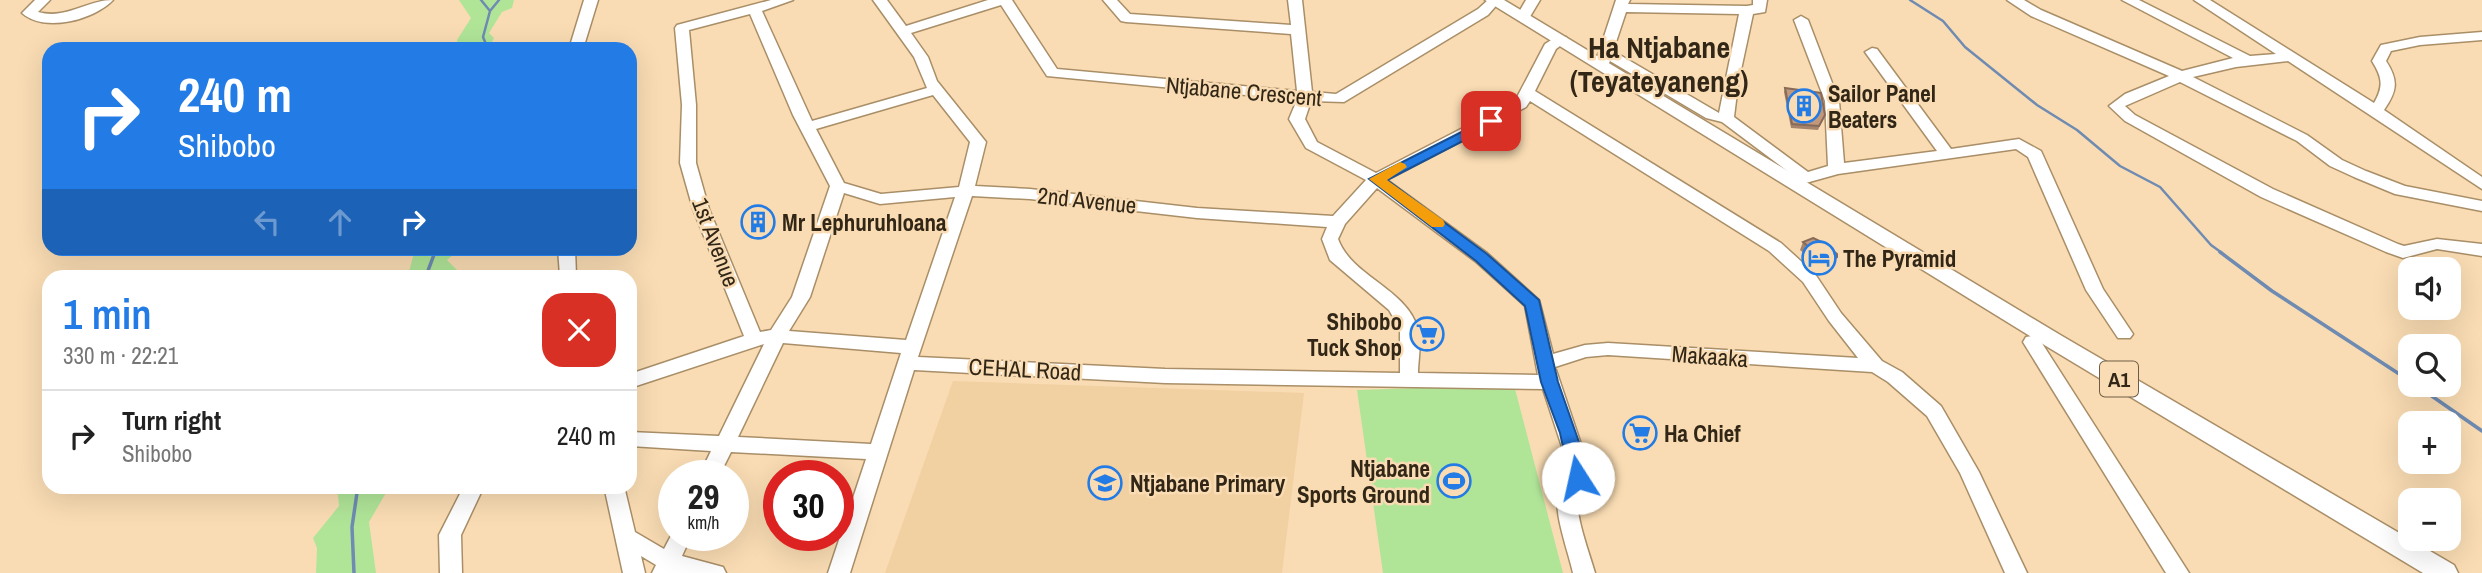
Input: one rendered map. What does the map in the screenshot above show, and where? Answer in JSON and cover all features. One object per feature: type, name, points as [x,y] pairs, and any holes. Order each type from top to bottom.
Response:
[{"type":"main road","name":"A1","points":[[1494,1],[1560,40],[1604,58],[2054,341],[2445,573]]},
{"type":"street","points":[[43,0],[29,13],[49,17],[78,16],[106,0]]},
{"type":"street","points":[[578,42],[590,0]]},
{"type":"street","name":"1st Avenue","points":[[754,339],[701,209],[688,163],[689,106],[682,28],[722,8],[754,8],[786,0]]},
{"type":"street","points":[[835,572],[965,191],[978,142],[930,82],[921,57],[880,0]]},
{"type":"street","points":[[903,31],[1003,0]]},
{"type":"street","name":"Ntjabane Crescent","points":[[1003,0],[1052,73],[1339,99],[1483,12],[1494,1]]},
{"type":"street","points":[[1110,0],[1126,18],[1300,30]]},
{"type":"street","points":[[1294,0],[1300,30],[1305,98],[1297,118],[1311,145],[1377,179],[1481,257],[1533,304],[1548,372],[1577,465],[1578,478],[1568,495],[1568,507],[1584,573]]},
{"type":"street","points":[[1523,17],[1533,0]]},
{"type":"street","points":[[1727,119],[1711,115],[1604,58],[1622,4],[1747,10],[1760,9],[1760,0]]},
{"type":"street","points":[[2014,0],[2180,76],[2302,138],[2336,163],[2360,174],[2401,190],[2482,206]]},
{"type":"street","points":[[2129,0],[2245,59]]},
{"type":"street","points":[[2201,0],[2376,111],[2482,184]]},
{"type":"street","points":[[716,460],[777,336],[801,297],[838,186],[807,127],[754,8]]},
{"type":"street","points":[[1747,10],[1741,50],[1725,106],[1727,119],[1732,126],[1801,180],[1836,169],[1947,154],[2019,145],[2032,151],[2095,290],[2124,334]]},
{"type":"street","points":[[1801,20],[1832,101],[1836,169]]},
{"type":"street","points":[[2376,111],[2390,88],[2390,77],[2379,61],[2386,48],[2420,41],[2482,36]]},
{"type":"street","points":[[1409,379],[1409,329],[1395,306],[1336,256],[1330,239],[1337,222],[1377,179],[1469,130],[1513,111],[1521,104],[1550,47],[1560,40]]},
{"type":"street","points":[[1872,52],[1947,154]]},
{"type":"street","points":[[2288,57],[2245,59],[2209,66],[2180,76],[2116,106],[2118,110],[2267,193],[2392,248],[2403,251],[2437,244],[2482,250]]},
{"type":"street","points":[[807,127],[936,90]]},
{"type":"street","points":[[1527,93],[1794,261],[1875,366],[1915,392],[1934,411],[1949,433],[2016,573]]},
{"type":"street","name":"2nd Avenue","points":[[838,186],[880,199],[965,191],[1030,194],[1197,213],[1337,222]]},
{"type":"street","points":[[637,379],[754,339],[777,336],[909,355]]},
{"type":"street","points":[[2032,342],[2178,573]]},
{"type":"street","name":"Makaaka","points":[[1548,372],[1585,351],[1608,349],[1875,366]]},
{"type":"street","name":"CEHAL Road","points":[[909,355],[1165,376],[1409,379],[1548,372]]},
{"type":"street","points":[[637,439],[878,452]]},
{"type":"street","points":[[452,573],[450,535],[470,494]]},
{"type":"street","points":[[616,494],[634,573]]},
{"type":"street","points":[[626,537],[665,567],[715,573]]},
{"type":"street","points":[[665,567],[673,551]]},
{"type":"shaded area","name":"Ntjabane Primary","points":[[953,381],[1304,393],[1282,573],[885,573]]},
{"type":"green space","points":[[459,0],[514,0],[512,8],[502,12],[489,33],[494,38],[492,42],[457,42],[471,18]]},
{"type":"green space","points":[[413,256],[452,256],[447,260],[457,270],[410,270]]},
{"type":"green space","name":"Ntjabane Sports Ground","points":[[1514,385],[1563,573],[1383,573],[1357,390]]},
{"type":"green space","points":[[385,494],[369,522],[376,573],[316,573],[317,548],[313,538],[339,506],[338,495]]},
{"type":"building","name":"Sailor Panel Beaters","points":[[1785,88],[1821,93],[1825,115],[1819,126],[1792,124]]},
{"type":"building","points":[[760,209],[766,219],[750,224],[744,214]]},
{"type":"building","points":[[1813,238],[1822,242],[1837,254],[1837,257],[1830,260],[1822,258],[1803,242]]},
{"type":"waterway","points":[[481,0],[490,11]]},
{"type":"waterway","points":[[490,11],[499,0]]},
{"type":"waterway","points":[[1910,0],[1943,21],[1965,47],[2037,105],[2077,130],[2120,166],[2160,187],[2211,245],[2222,253]]},
{"type":"waterway","points":[[485,42],[483,37],[490,11]]},
{"type":"waterway","points":[[2220,252],[2272,291],[2398,373]]},
{"type":"waterway","points":[[428,270],[434,256]]},
{"type":"waterway","points":[[2433,397],[2482,431]]},
{"type":"waterway","points":[[354,573],[352,527],[357,494]]},
{"type":"slow traffic","points":[[1400,167],[1377,179],[1437,224]]},
{"type":"place","name":"Sailor Panel Beaters","points":[[1804,106]]},
{"type":"place","name":"Mr Lephuruhloana","points":[[758,222]]},
{"type":"place","name":"The Pyramid","points":[[1819,258]]},
{"type":"place","name":"Shibobo Tuck Shop","points":[[1427,334]]},
{"type":"place","name":"Ha Chief","points":[[1640,433]]},
{"type":"place","name":"Ntjabane Sports Ground","points":[[1454,481]]},
{"type":"place","name":"Ntjabane Primary","points":[[1105,483]]},
{"type":"district","name":"Ha Ntjabane (Teyateyaneng)","points":[[1659,64]]},
{"type":"route","points":[[1491,121],[1377,179],[1481,257],[1533,304],[1549,382],[1569,433],[1578,478]]}]
